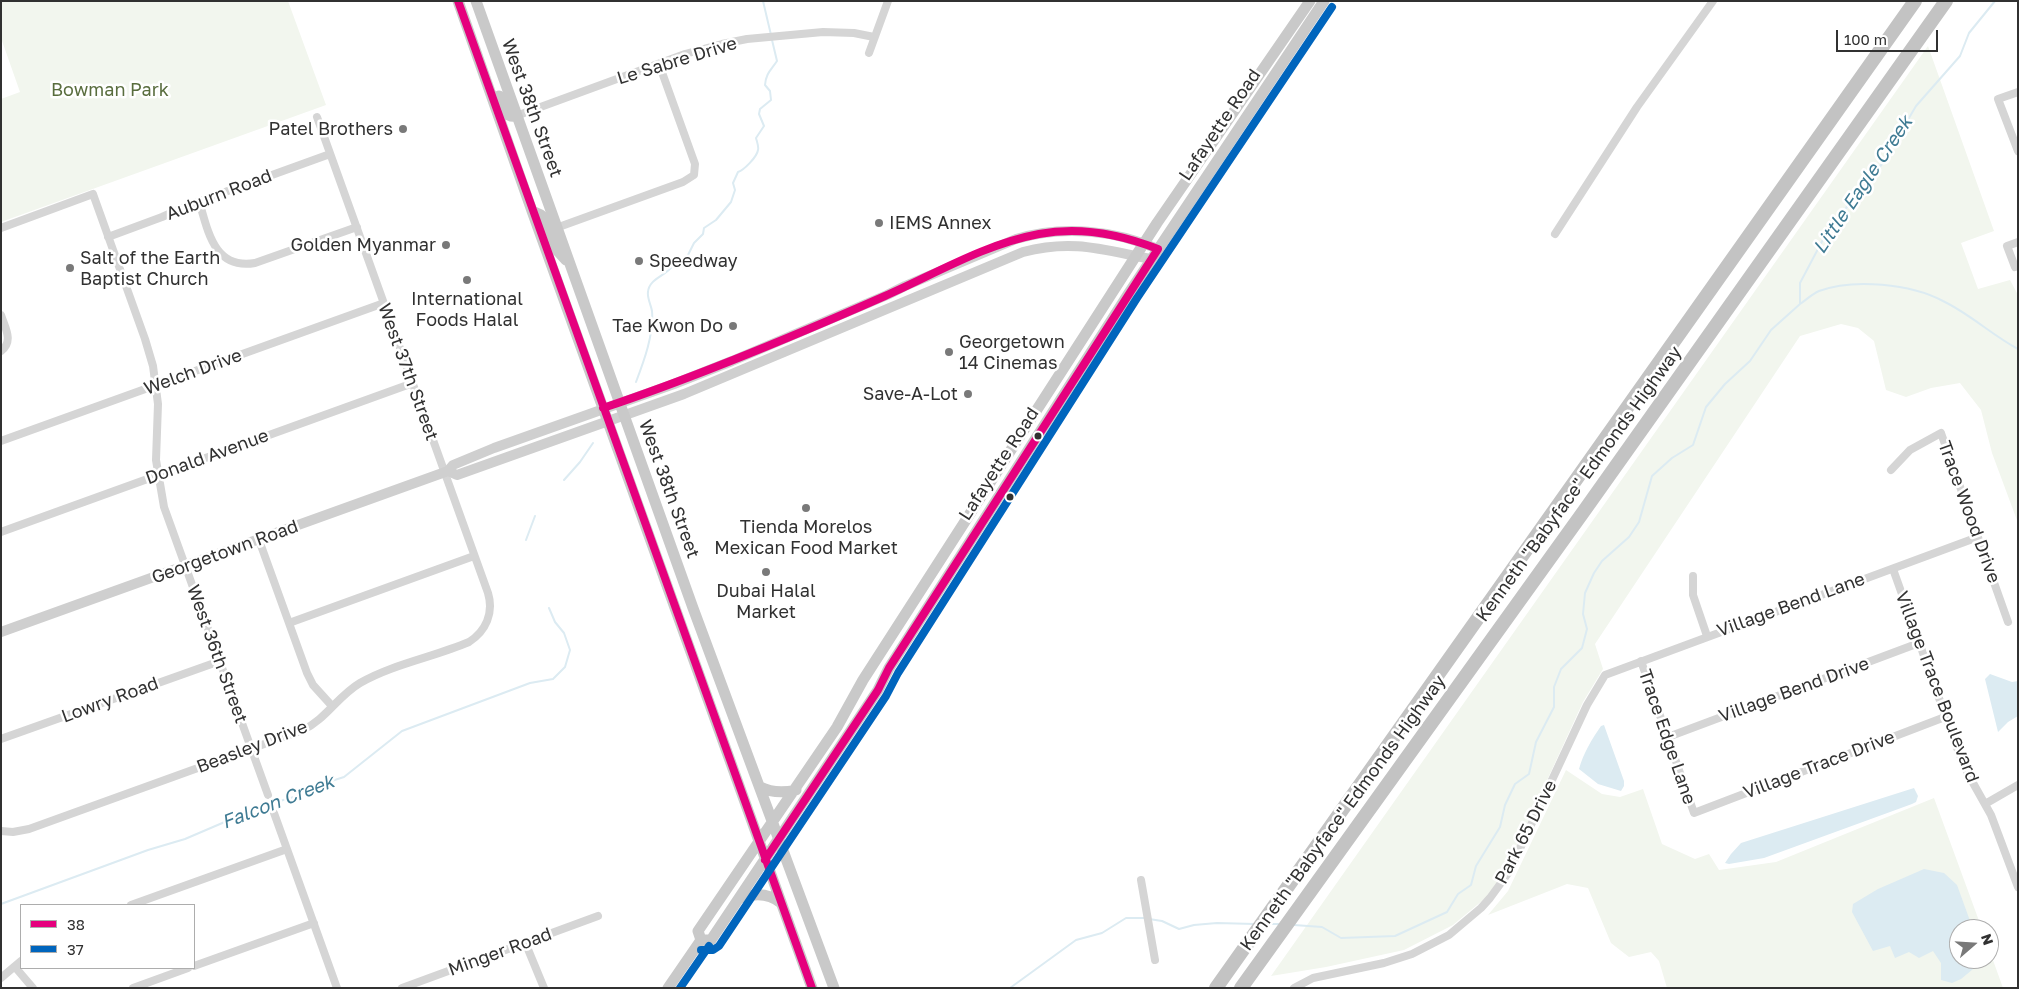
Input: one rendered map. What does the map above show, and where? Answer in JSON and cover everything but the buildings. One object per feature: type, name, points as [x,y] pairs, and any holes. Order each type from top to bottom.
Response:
[{"type":"highway","name":"Kenneth \"Babyface\" Edmonds Highway","points":[[1216,988],[1915,1]]},
{"type":"highway","name":"Kenneth \"Babyface\" Edmonds Highway","points":[[1241,988],[1584,511],[1946,1]]},
{"type":"main road","name":"West 38th Street","points":[[458,1],[812,988]]},
{"type":"main road","name":"West 38th Street","points":[[476,1],[692,603],[834,988]]},
{"type":"main road","name":"Lafayette Road","points":[[701,940],[698,931],[796,790],[837,727],[863,680],[1144,243],[1310,1]]},
{"type":"main road","name":"Lafayette Road","points":[[701,940],[711,940],[780,840],[878,690],[889,668],[1155,254],[1324,1]]},
{"type":"main road","points":[[472,43],[490,74],[506,114],[516,116]]},
{"type":"main road","points":[[532,211],[541,215],[556,249],[569,263]]},
{"type":"main road","name":"Georgetown Road","points":[[1,632],[446,472],[453,465],[732,361],[1001,244],[1026,236],[1057,231],[1079,231],[1105,234],[1144,243],[1155,254]]},
{"type":"main road","name":"Georgetown Road","points":[[446,472],[457,475],[700,388],[1023,252],[1048,247],[1076,245],[1101,248],[1136,256],[1155,254]]},
{"type":"main road","points":[[658,558],[670,571],[680,598],[692,603]]},
{"type":"main road","points":[[677,612],[689,619],[708,665],[719,675]]},
{"type":"main road","points":[[760,787],[777,792],[796,790]]},
{"type":"main road","points":[[740,898],[761,895],[775,898],[781,903]]},
{"type":"main road","name":"Lafayette Road","points":[[668,988],[701,940]]},
{"type":"street","points":[[869,53],[888,1]]},
{"type":"street","points":[[1555,234],[1638,107],[1713,1]]},
{"type":"street","name":"Le Sabre Drive","points":[[516,116],[712,46],[810,33],[836,32],[874,37]]},
{"type":"street","points":[[556,228],[683,182],[694,175],[695,164],[659,64]]},
{"type":"street","points":[[2018,92],[1998,99],[2018,151]]},
{"type":"street","name":"West 37th Street","points":[[317,117],[446,472],[490,604],[490,615],[484,627]]},
{"type":"street","name":"Auburn Road","points":[[108,236],[330,154]]},
{"type":"street","name":"West 36th Street","points":[[1,228],[93,194],[150,354],[157,385],[157,475],[164,507],[268,795]]},
{"type":"street","points":[[199,201],[214,246],[225,257],[240,263],[259,262],[357,227]]},
{"type":"street","points":[[2018,242],[2007,246],[2014,267],[2018,265]]},
{"type":"street","name":"Welch Drive","points":[[1,441],[384,303]]},
{"type":"street","points":[[1,315],[8,336],[7,345],[1,351]]},
{"type":"street","name":"Donald Avenue","points":[[1,532],[413,383]]},
{"type":"street","name":"Trace Wood Drive","points":[[1891,470],[1910,450],[1942,433],[2008,622]]},
{"type":"street","name":"Village Bend Lane","points":[[1605,675],[1978,537]]},
{"type":"street","points":[[259,540],[308,677],[332,706]]},
{"type":"street","points":[[289,623],[474,556]]},
{"type":"street","name":"Village Trace Boulevard","points":[[1893,569],[1945,717],[1968,774],[1991,815],[2018,887]]},
{"type":"street","points":[[1693,576],[1693,595],[1707,636]]},
{"type":"street","name":"Beasley Drive","points":[[1,831],[13,832],[29,829],[306,729],[322,717],[343,695],[362,682],[469,642],[478,636],[484,627]]},
{"type":"street","name":"Village Bend Drive","points":[[1668,737],[1919,643]]},
{"type":"street","name":"Lowry Road","points":[[1,739],[220,661]]},
{"type":"street","name":"Trace Edge Lane","points":[[1641,661],[1694,813]]},
{"type":"street","name":"Park 65 Drive","points":[[1294,988],[1313,978],[1384,963],[1412,954],[1449,935],[1486,903],[1509,872],[1587,705],[1605,675]]},
{"type":"street","name":"Village Trace Drive","points":[[1694,813],[1945,717]]},
{"type":"street","points":[[1985,804],[2018,785]]},
{"type":"street","points":[[274,813],[337,988]]},
{"type":"street","points":[[134,904],[288,849]]},
{"type":"street","points":[[1141,880],[1155,960]]},
{"type":"street","name":"Minger Road","points":[[402,988],[598,916]]},
{"type":"street","points":[[195,966],[314,922]]},
{"type":"street","points":[[525,942],[544,988]]},
{"type":"street","points":[[1,978],[20,962]]},
{"type":"street","points":[[15,967],[33,988]]},
{"type":"street","points":[[132,988],[185,969]]},
{"type":"green space","name":"Bowman Park","points":[[1,1],[288,1],[326,105],[1,222],[1,99],[20,92],[1,38]]},
{"type":"green space","points":[[1928,46],[1994,231],[1961,243],[1978,289],[2010,280],[2018,295],[2018,523],[1992,453],[1981,410],[1960,383],[1931,388],[1906,397],[1886,390],[1874,341],[1858,328],[1841,324],[1800,336],[1595,644],[1603,669],[1583,702],[1503,876],[1489,895],[1453,925],[1404,950],[1326,967],[1271,976]]},
{"type":"green space","points":[[1566,770],[1602,794],[1620,797],[1643,789],[1662,844],[1695,859],[1709,854],[1719,870],[1776,862],[1934,798],[1978,919],[1949,919],[1949,969],[1996,969],[2003,988],[1667,988],[1659,961],[1651,952],[1629,957],[1611,943],[1588,888],[1567,884],[1488,915],[1508,891]]},
{"type":"shaded area","points":[[1990,674],[2012,682],[2018,681],[2018,716],[2008,722],[1998,732],[1985,679]]},
{"type":"shaded area","points":[[1604,725],[1624,781],[1621,791],[1598,784],[1579,769],[1591,741],[1601,726]]},
{"type":"shaded area","points":[[1914,788],[1918,796],[1916,802],[1912,804],[1764,858],[1729,864],[1725,863],[1741,843]]},
{"type":"shaded area","points":[[1924,869],[1944,873],[1957,885],[1969,919],[1949,919],[1949,969],[1973,969],[1961,979],[1952,983],[1941,980],[1941,963],[1933,951],[1919,958],[1909,952],[1895,958],[1890,946],[1873,951],[1852,912],[1853,904],[1878,889]]},
{"type":"waterway","name":"Falcon Creek","points":[[763,1],[771,35]]},
{"type":"waterway","name":"Little Eagle Creek","points":[[1294,925],[1322,927],[1341,938],[1395,936],[1447,912],[1458,894],[1471,885],[1476,866],[1500,827],[1505,805],[1515,784],[1529,774],[1536,742],[1554,707],[1554,687],[1561,669],[1582,648],[1587,629],[1583,614],[1585,593],[1594,573],[1602,561],[1629,537],[1639,522],[1652,476],[1672,458],[1693,445],[1706,407],[1725,384],[1750,361],[1771,330],[1800,304],[1800,283],[1828,230],[1882,164],[1916,106],[1960,56],[1969,33],[1995,1]]},
{"type":"waterway","name":"Falcon Creek","points":[[636,382],[650,338],[652,311],[648,294],[651,283],[667,272],[673,265],[680,263],[687,257],[694,243],[703,234],[704,228],[716,220],[731,202],[735,190],[733,183],[738,172],[744,169],[757,153],[756,138],[764,126],[759,114],[760,109],[771,100],[770,91],[765,85],[766,77],[777,61],[772,40]]},
{"type":"waterway","points":[[1800,304],[1816,292],[1849,285],[1882,285],[1915,290],[1943,301],[2018,349]]},
{"type":"waterway","name":"Falcon Creek","points":[[564,480],[593,443]]},
{"type":"waterway","name":"Falcon Creek","points":[[526,540],[535,516]]},
{"type":"waterway","name":"Falcon Creek","points":[[1,904],[148,850],[185,839],[262,806],[301,795],[319,785],[344,777],[402,731],[530,683],[553,679],[565,667],[570,650],[564,633],[555,622],[549,608]]},
{"type":"waterway","name":"Little Eagle Creek","points":[[1010,988],[1076,940],[1102,933],[1126,918],[1145,918]]},
{"type":"waterway","name":"Little Eagle Creek","points":[[1149,919],[1162,921],[1179,929],[1194,925],[1217,923],[1255,924]]},
{"type":"waterway","name":"Little Eagle Creek","points":[[1269,924],[1280,924]]},
{"type":"transit line","name":"38","points":[[458,1],[812,988]]},
{"type":"transit line","name":"37","points":[[701,950],[713,950],[719,946],[886,696],[898,673],[1137,298],[1332,7]]},
{"type":"transit line","name":"38","points":[[603,408],[745,355],[885,296],[960,260],[1019,239],[1054,232],[1085,231],[1129,239],[1158,249],[889,668],[878,690],[765,860]]},
{"type":"transit line","name":"37","points":[[680,988],[709,946]]},
{"type":"place","name":"Patel Brothers","points":[[403,129]]},
{"type":"place","name":"IEMS Annex","points":[[879,223]]},
{"type":"place","name":"Golden Myanmar","points":[[446,245]]},
{"type":"place","name":"Speedway","points":[[639,261]]},
{"type":"place","name":"Salt of the Earth Baptist Church","points":[[70,268]]},
{"type":"place","name":"International Foods Halal","points":[[467,280]]},
{"type":"place","name":"Tae Kwon Do","points":[[733,326]]},
{"type":"place","name":"Georgetown 14 Cinemas","points":[[949,352]]},
{"type":"place","name":"Save-A-Lot","points":[[968,394]]},
{"type":"place","name":"Tienda Morelos Mexican Food Market","points":[[806,508]]},
{"type":"place","name":"Dubai Halal Market","points":[[766,572]]}]
